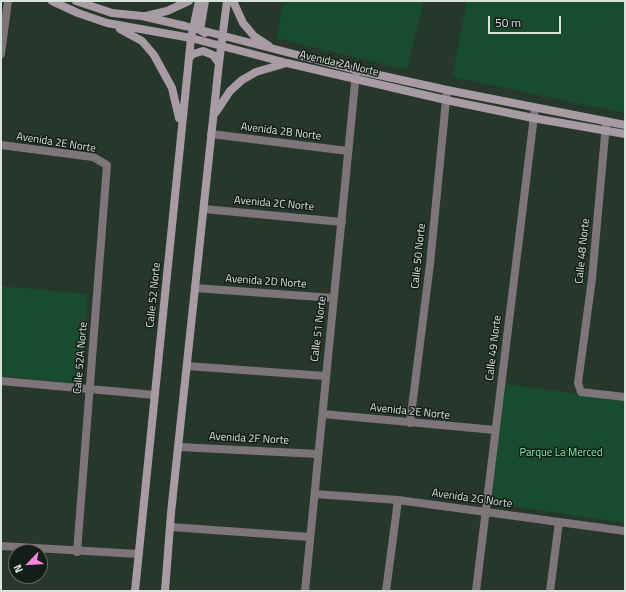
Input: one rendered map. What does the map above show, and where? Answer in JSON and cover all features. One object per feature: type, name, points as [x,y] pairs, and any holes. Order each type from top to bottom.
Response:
[{"type":"main road","name":"Avenida 2A Norte","points":[[52,1],[78,13],[107,23],[191,38],[287,63],[446,100],[533,118],[625,134]]},
{"type":"main road","name":"Avenida 2A Norte","points":[[76,1],[112,13],[142,16],[356,70],[535,108],[625,125]]},
{"type":"main road","points":[[142,16],[167,11],[189,1]]},
{"type":"main road","name":"Calle 52 Norte","points":[[135,591],[179,144],[191,38],[196,29],[199,1]]},
{"type":"main road","points":[[205,1],[196,29],[221,45]]},
{"type":"main road","points":[[165,591],[187,366],[227,1]]},
{"type":"main road","points":[[233,1],[243,23],[254,36],[268,46],[285,52]]},
{"type":"main road","points":[[107,23],[142,41],[154,55],[164,71],[178,106],[180,125],[179,144]]},
{"type":"main road","points":[[189,58],[193,54],[203,51],[213,55],[219,63]]},
{"type":"main road","points":[[214,118],[225,98],[242,80],[261,70],[287,63]]},
{"type":"street","points":[[1,54],[8,1]]},
{"type":"street","name":"Calle 51 Norte","points":[[305,591],[356,70]]},
{"type":"street","name":"Calle 50 Norte","points":[[410,423],[430,264],[447,90]]},
{"type":"street","name":"Calle 49 Norte","points":[[476,591],[535,108]]},
{"type":"street","name":"Calle 48 Norte","points":[[607,121],[592,279],[578,383],[581,392],[625,397]]},
{"type":"street","name":"Avenida 2B Norte","points":[[212,134],[348,151]]},
{"type":"street","name":"Avenida 2E Norte","points":[[1,145],[93,157],[107,166]]},
{"type":"street","name":"Calle 52A Norte","points":[[77,552],[107,166]]},
{"type":"street","name":"Avenida 2C Norte","points":[[204,209],[342,222]]},
{"type":"street","name":"Avenida 2D Norte","points":[[196,288],[334,298]]},
{"type":"street","points":[[187,366],[325,376]]},
{"type":"street","points":[[1,381],[155,395]]},
{"type":"street","name":"Avenida 2E Norte","points":[[323,414],[495,430]]},
{"type":"street","name":"Avenida 2F Norte","points":[[179,447],[318,454]]},
{"type":"street","name":"Avenida 2G Norte","points":[[315,494],[398,500],[625,531]]},
{"type":"street","points":[[386,591],[398,500]]},
{"type":"street","points":[[550,591],[559,522]]},
{"type":"street","points":[[171,527],[310,537]]},
{"type":"street","points":[[1,546],[77,552],[138,554]]},
{"type":"green space","points":[[284,1],[424,1],[407,70],[276,38]]},
{"type":"green space","points":[[467,1],[625,1],[625,113],[452,77]]},
{"type":"green space","points":[[1,286],[87,294],[83,384],[1,376]]},
{"type":"green space","name":"Parque La Merced","points":[[504,384],[625,400],[625,523],[491,503]]}]
